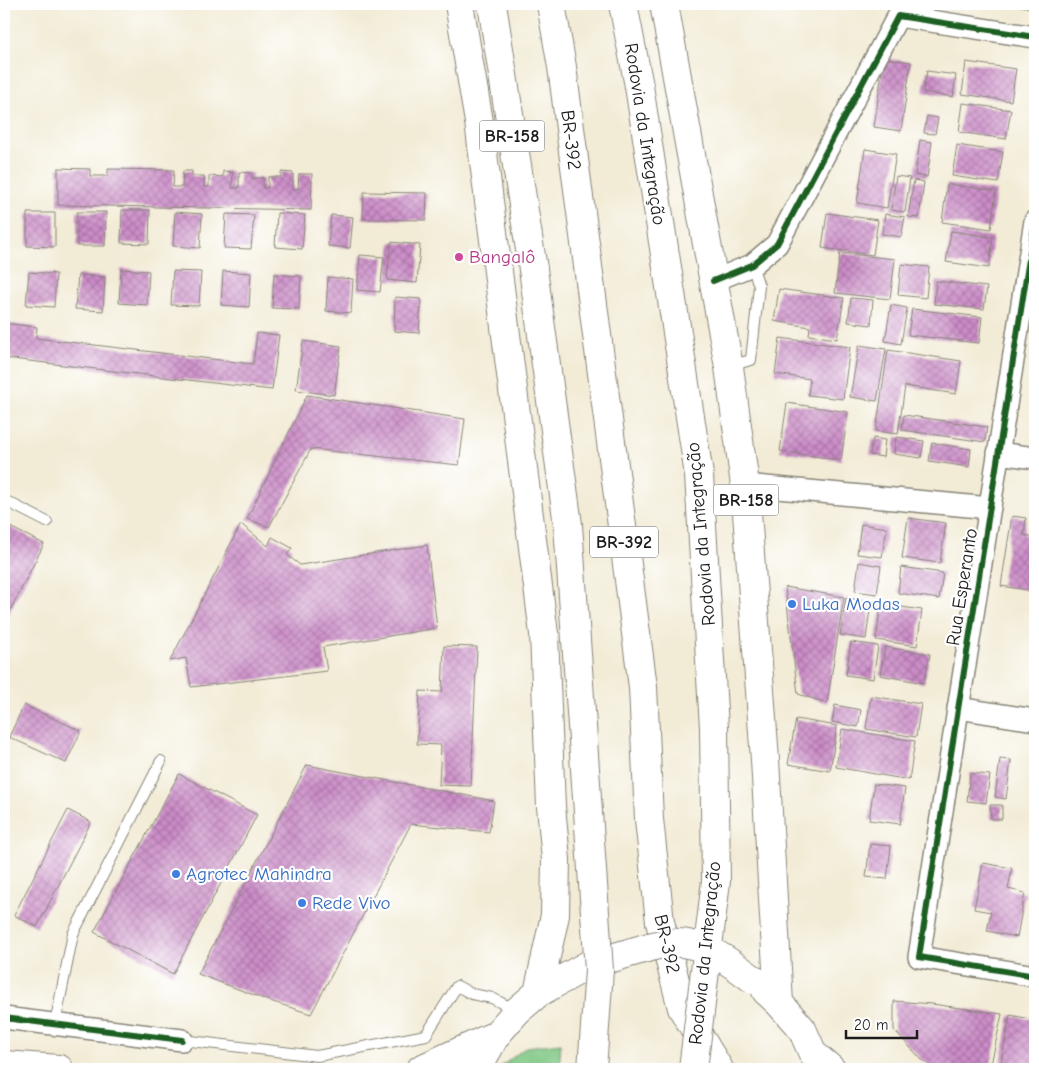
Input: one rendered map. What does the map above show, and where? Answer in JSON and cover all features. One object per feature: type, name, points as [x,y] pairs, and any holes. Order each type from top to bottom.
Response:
[{"type":"main road","name":"BR-158","points":[[460,4],[479,122],[544,634],[551,806],[556,860],[555,915],[538,993]]},
{"type":"main road","name":"BR-158","points":[[492,4],[533,269],[568,525],[598,970],[592,1069]]},
{"type":"main road","name":"BR-392","points":[[551,4],[562,67],[643,687],[649,819],[660,922],[682,1008],[719,1069]]},
{"type":"main road","name":"Rodovia da Integração","points":[[623,4],[639,86],[699,474],[714,728],[716,881],[693,1069]]},
{"type":"main road","name":"BR-158","points":[[664,4],[728,366],[745,485],[765,760],[779,1003]]},
{"type":"main road","points":[[477,1069],[496,1035],[517,1011],[538,993],[588,965],[670,943],[694,945],[726,959],[754,980],[779,1003],[802,1029],[819,1064]]},
{"type":"main road","points":[[421,1069],[496,1035]]},
{"type":"main road","points":[[4,1065],[59,1069]]},
{"type":"street","points":[[713,281],[752,265],[777,244],[898,16],[1035,37]]},
{"type":"street","name":"Rua Esperanto","points":[[1035,221],[919,957],[1035,976]]},
{"type":"street","points":[[998,453],[1035,458]]},
{"type":"street","points":[[745,485],[990,508]]},
{"type":"street","points":[[958,708],[1035,720]]},
{"type":"street","points":[[4,1018],[182,1040]]},
{"type":"lane","points":[[728,366],[751,360],[759,286],[752,265]]},
{"type":"lane","points":[[4,500],[46,522]]},
{"type":"lane","points":[[55,1024],[73,934],[161,761]]},
{"type":"lane","points":[[182,1040],[317,1056],[426,1035],[457,986],[472,994],[492,998],[517,1011]]},
{"type":"green space","points":[[561,1043],[559,1069],[498,1069],[526,1047]]},
{"type":"building","points":[[1011,4],[1031,4],[1031,8]]},
{"type":"building","points":[[884,58],[911,62],[901,131],[874,127]]},
{"type":"building","points":[[966,62],[1016,69],[1011,101],[962,94]]},
{"type":"building","points":[[927,71],[956,75],[953,97],[923,92]]},
{"type":"building","points":[[963,103],[1011,110],[1006,139],[959,132]]},
{"type":"building","points":[[927,116],[938,118],[935,134],[924,133]]},
{"type":"building","points":[[920,140],[932,142],[927,177],[915,175]]},
{"type":"building","points":[[957,145],[1003,152],[998,183],[952,176]]},
{"type":"building","points":[[865,149],[896,154],[887,208],[857,203]]},
{"type":"building","points":[[58,168],[90,169],[90,176],[108,176],[108,169],[174,170],[173,187],[182,187],[183,171],[192,171],[192,176],[204,176],[204,187],[209,187],[209,176],[223,177],[223,171],[233,172],[232,188],[239,188],[239,172],[252,173],[252,178],[263,178],[263,188],[268,188],[268,177],[281,177],[281,172],[293,173],[293,189],[298,189],[299,174],[312,174],[311,210],[58,205]]},
{"type":"building","points":[[896,176],[910,178],[905,212],[891,210]]},
{"type":"building","points":[[914,180],[924,182],[919,218],[908,217]]},
{"type":"building","points":[[947,184],[996,191],[991,229],[942,222]]},
{"type":"building","points":[[364,192],[427,193],[426,220],[363,219]]},
{"type":"building","points":[[4,209],[9,209],[8,242],[4,242]]},
{"type":"building","points":[[122,210],[150,210],[149,244],[121,243]]},
{"type":"building","points":[[77,212],[106,212],[105,246],[77,246]]},
{"type":"building","points":[[175,212],[202,214],[200,248],[173,246]]},
{"type":"building","points":[[27,213],[55,213],[55,247],[27,246]]},
{"type":"building","points":[[277,213],[305,215],[302,249],[275,247]]},
{"type":"building","points":[[827,213],[878,220],[873,255],[822,248]]},
{"type":"building","points":[[226,214],[254,215],[251,249],[224,248]]},
{"type":"building","points":[[885,214],[905,217],[901,237],[882,234]]},
{"type":"building","points":[[331,215],[353,217],[350,248],[328,246]]},
{"type":"building","points":[[951,231],[993,237],[989,268],[946,262]]},
{"type":"building","points":[[391,242],[420,245],[417,283],[387,280]]},
{"type":"building","points":[[840,253],[895,259],[890,299],[835,293]]},
{"type":"building","points":[[360,255],[384,257],[380,292],[357,290]]},
{"type":"building","points":[[901,264],[929,267],[926,298],[898,295]]},
{"type":"building","points":[[121,269],[149,271],[147,305],[119,303]]},
{"type":"building","points":[[173,271],[201,272],[199,306],[171,305]]},
{"type":"building","points":[[223,271],[251,273],[249,307],[221,305]]},
{"type":"building","points":[[29,272],[56,274],[54,307],[26,305]]},
{"type":"building","points":[[274,274],[301,276],[299,309],[272,308]]},
{"type":"building","points":[[78,275],[105,277],[103,311],[75,309]]},
{"type":"building","points":[[328,277],[353,279],[351,313],[326,311]]},
{"type":"building","points":[[936,281],[987,287],[984,309],[934,304]]},
{"type":"building","points":[[779,289],[844,298],[837,339],[809,335],[810,327],[774,321]]},
{"type":"building","points":[[395,297],[421,299],[419,333],[394,331]]},
{"type":"building","points":[[851,298],[873,300],[871,325],[848,322]]},
{"type":"building","points":[[891,305],[907,308],[901,344],[885,341]]},
{"type":"building","points":[[912,309],[982,317],[979,343],[908,335]]},
{"type":"building","points":[[4,323],[37,327],[36,338],[253,364],[257,333],[279,335],[272,390],[4,358]]},
{"type":"building","points":[[780,338],[850,347],[843,399],[808,395],[810,379],[775,374]]},
{"type":"building","points":[[303,341],[341,346],[334,395],[296,390]]},
{"type":"building","points":[[859,345],[886,349],[877,401],[850,397]]},
{"type":"building","points":[[888,350],[961,361],[956,394],[905,386],[898,434],[876,431]]},
{"type":"building","points":[[307,395],[465,419],[459,465],[311,449],[269,527],[247,519]]},
{"type":"building","points":[[787,403],[848,412],[841,460],[780,451]]},
{"type":"building","points":[[904,415],[987,427],[985,442],[902,430]]},
{"type":"building","points":[[896,437],[924,441],[921,458],[894,454]]},
{"type":"building","points":[[873,438],[885,440],[883,457],[870,455]]},
{"type":"building","points":[[932,443],[971,449],[969,467],[929,461]]},
{"type":"building","points":[[1012,516],[1026,518],[1024,535],[1035,537],[1035,591],[1001,586]]},
{"type":"building","points":[[908,518],[946,523],[940,563],[902,558]]},
{"type":"building","points":[[4,524],[44,544],[4,623]]},
{"type":"building","points":[[241,524],[268,546],[272,537],[292,548],[287,555],[300,565],[427,545],[437,628],[323,647],[327,671],[191,687],[186,658],[170,661]]},
{"type":"building","points":[[861,524],[887,528],[882,557],[857,554]]},
{"type":"building","points":[[859,562],[881,566],[877,594],[855,591]]},
{"type":"building","points":[[901,567],[943,573],[939,599],[898,593]]},
{"type":"building","points":[[785,587],[844,597],[827,703],[798,694]]},
{"type":"building","points":[[846,598],[871,602],[866,639],[840,635]]},
{"type":"building","points":[[881,604],[922,610],[917,646],[876,640]]},
{"type":"building","points":[[851,642],[878,646],[873,679],[846,675]]},
{"type":"building","points":[[444,646],[477,647],[471,786],[439,785],[441,745],[417,744],[420,691],[442,692]]},
{"type":"building","points":[[885,647],[930,654],[924,683],[880,675]]},
{"type":"building","points":[[871,696],[921,704],[916,737],[866,729]]},
{"type":"building","points":[[24,705],[81,731],[66,763],[9,737]]},
{"type":"building","points":[[835,705],[861,710],[858,727],[832,722]]},
{"type":"building","points":[[796,719],[837,726],[830,771],[788,764]]},
{"type":"building","points":[[842,729],[915,741],[909,780],[836,767]]},
{"type":"building","points":[[1000,759],[1011,760],[1006,799],[995,797]]},
{"type":"building","name":"Rede Vivo","points":[[307,765],[494,801],[489,832],[411,824],[311,1014],[198,974]]},
{"type":"building","points":[[970,773],[990,775],[986,803],[967,801]]},
{"type":"building","name":"Agrotec Mahindra","points":[[179,774],[257,815],[173,974],[94,932]]},
{"type":"building","points":[[874,784],[905,788],[900,824],[869,820]]},
{"type":"building","points":[[990,805],[1002,805],[1002,819],[991,819]]},
{"type":"building","points":[[68,810],[91,822],[37,927],[14,915]]},
{"type":"building","points":[[870,844],[891,846],[887,879],[866,877]]},
{"type":"building","points":[[983,863],[1012,868],[1008,889],[1025,893],[1017,937],[987,931],[991,912],[974,909]]},
{"type":"building","points":[[894,1001],[932,1004],[1002,1014],[990,1069],[936,1069],[922,1060],[894,1030]]},
{"type":"building","points":[[1010,1015],[1035,1020],[1035,1069],[1000,1069]]},
{"type":"cycle path","points":[[713,281],[752,265],[777,244],[898,16],[1035,37]]},
{"type":"cycle path","points":[[1035,221],[919,957],[1035,976]]},
{"type":"cycle path","points":[[4,1018],[182,1040]]},
{"type":"place","name":"Bangalô","points":[[459,257]]},
{"type":"place","name":"Luka Modas","points":[[792,604]]},
{"type":"place","name":"Agrotec Mahindra","points":[[176,874]]},
{"type":"place","name":"Rede Vivo","points":[[302,903]]}]
